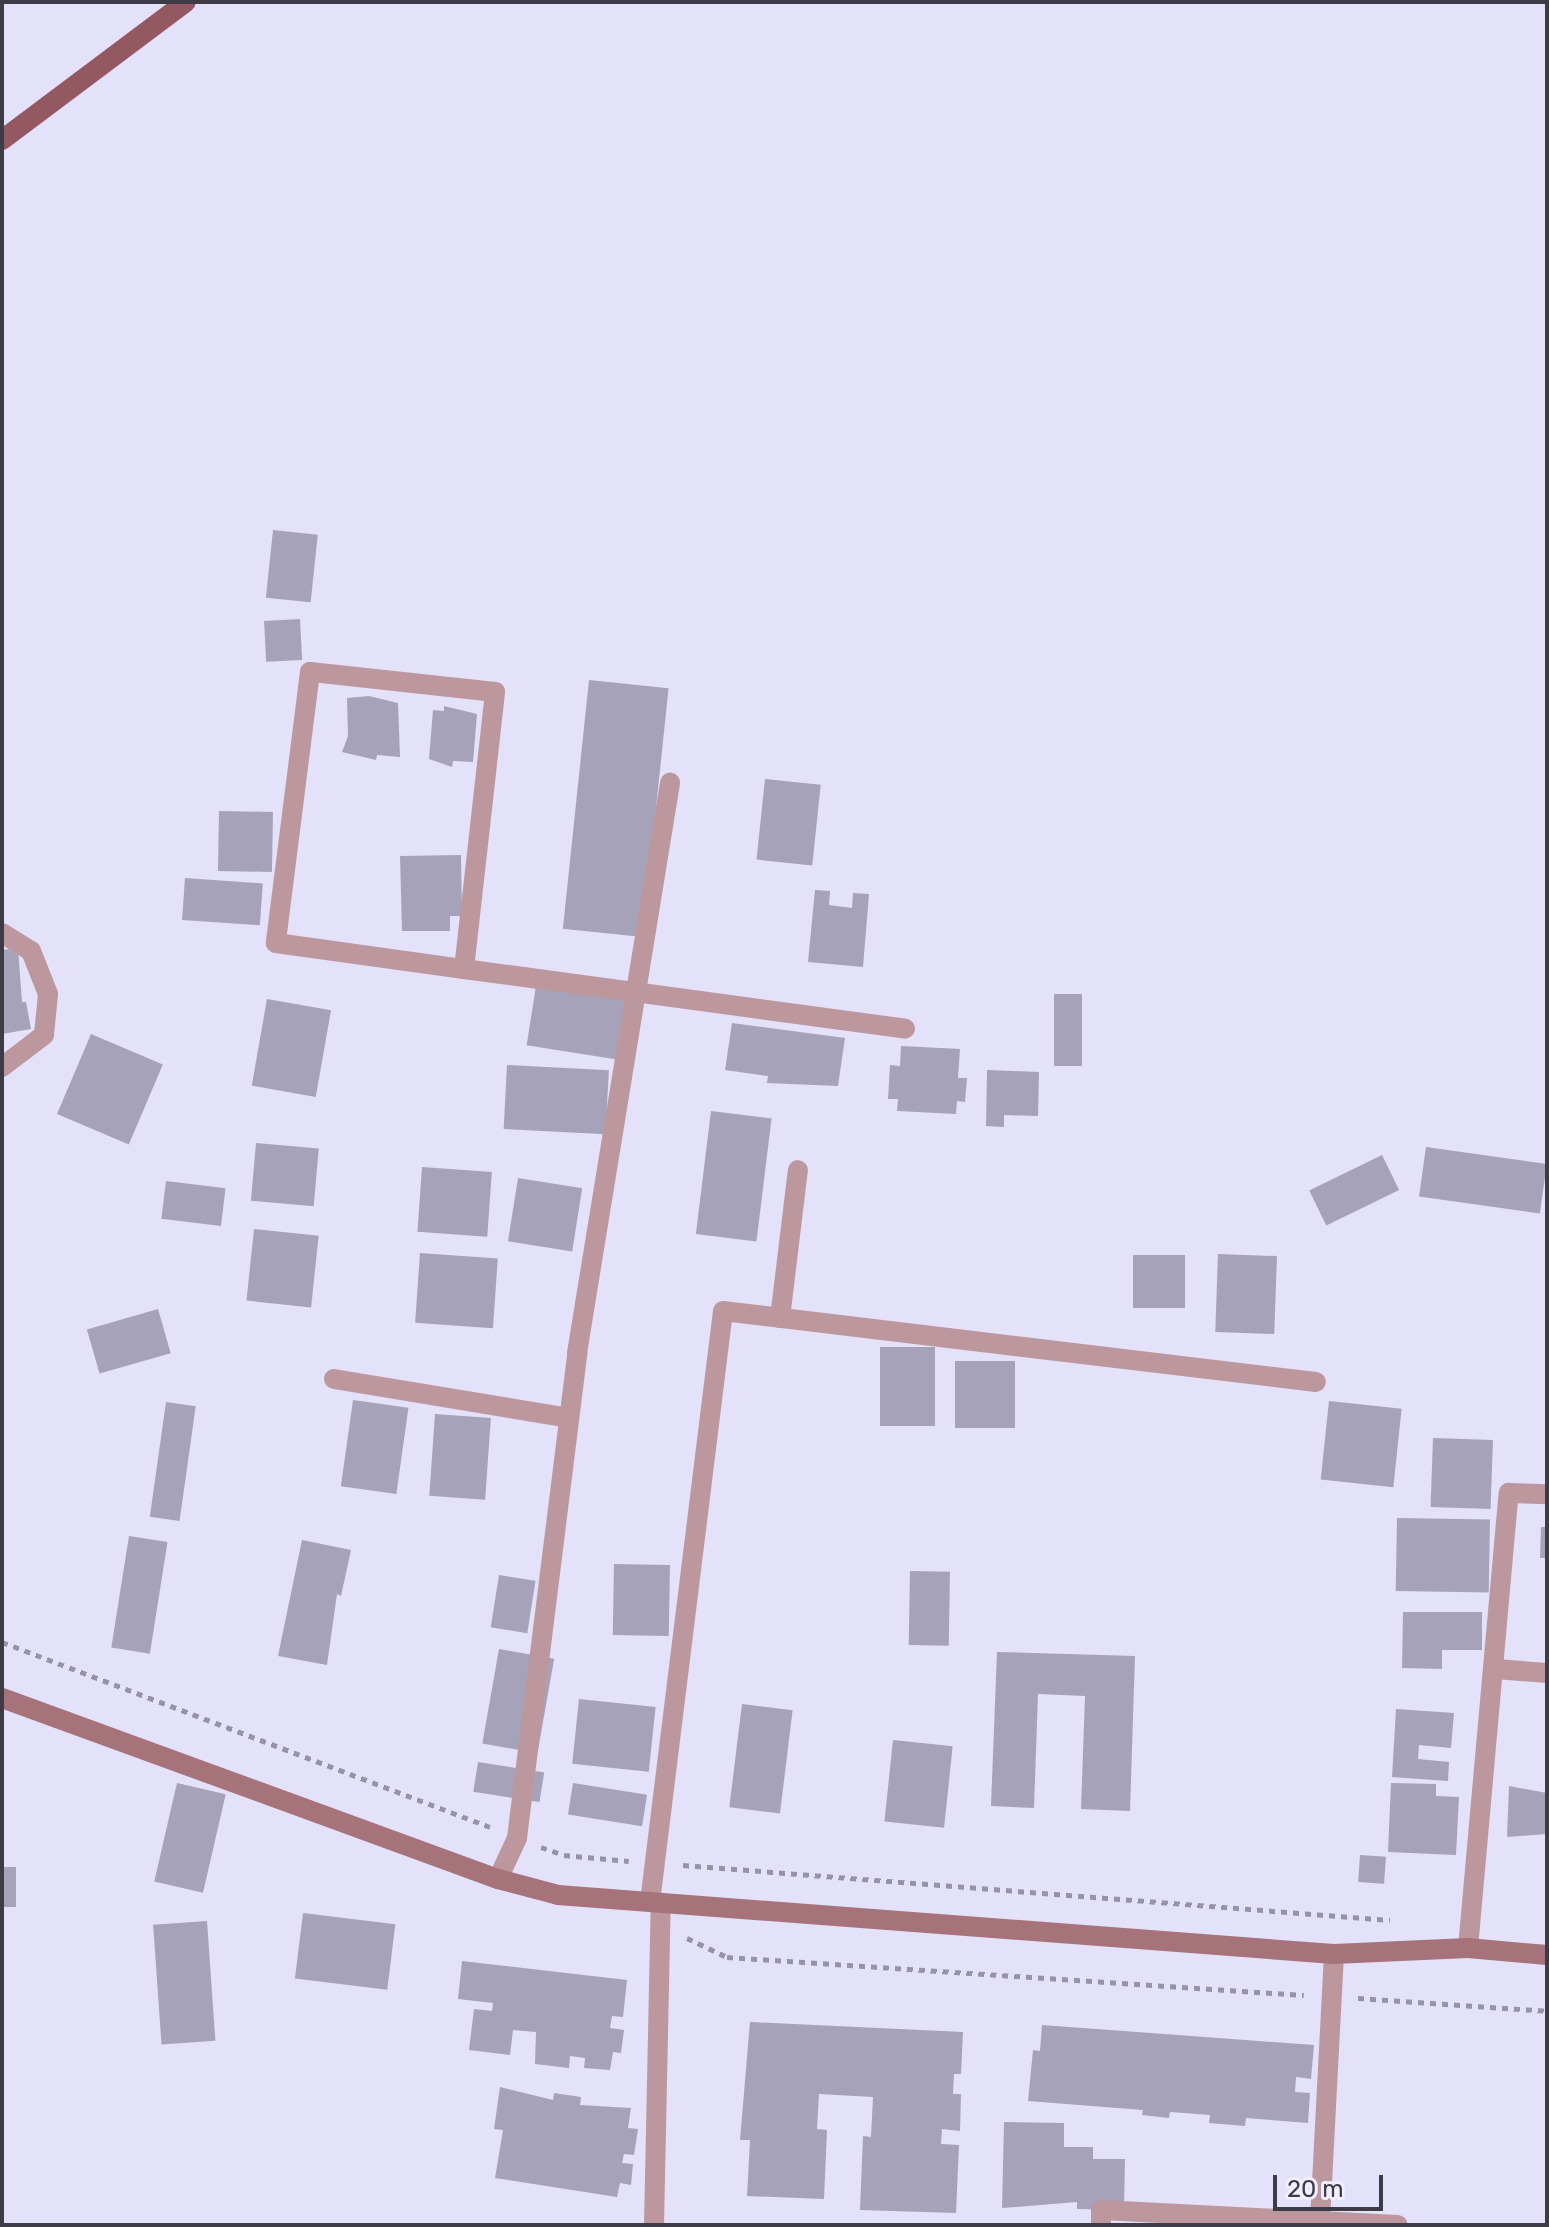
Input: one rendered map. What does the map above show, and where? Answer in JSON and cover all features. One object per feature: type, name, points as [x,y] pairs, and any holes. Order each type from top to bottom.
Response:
[{"type":"main road","points":[[2,140],[186,2]]},
{"type":"main road","points":[[2,1698],[498,1879],[558,1895],[1334,1954],[1468,1948],[1547,1955]]},
{"type":"street","points":[[464,969],[495,692],[310,672],[276,943],[464,969],[905,1029]]},
{"type":"street","points":[[498,1879],[517,1838],[569,1418],[670,783]]},
{"type":"street","points":[[2,933],[31,951],[48,994],[44,1035],[2,1067]]},
{"type":"street","points":[[780,1318],[798,1170]]},
{"type":"street","points":[[654,2225],[655,1902],[723,1311],[1316,1382]]},
{"type":"street","points":[[334,1379],[569,1418]]},
{"type":"street","points":[[1468,1948],[1496,1669],[1509,1493],[1547,1494]]},
{"type":"street","points":[[1496,1669],[1547,1673]]},
{"type":"street","points":[[1320,2221],[1334,1954]]},
{"type":"street","points":[[1101,2225],[1101,2210],[1398,2225]]},
{"type":"path","points":[[2,1642],[564,1855],[641,1862]]},
{"type":"path","points":[[672,1864],[1406,1921]]},
{"type":"building","points":[[273,530],[318,535],[311,602],[266,598]]},
{"type":"building","points":[[300,619],[302,660],[266,662],[264,621]]},
{"type":"building","points":[[589,680],[669,688],[642,937],[563,929]]},
{"type":"building","points":[[369,696],[398,703],[400,757],[377,755],[376,760],[342,752],[348,736],[347,698]]},
{"type":"building","points":[[444,706],[477,714],[473,762],[453,761],[452,767],[429,759],[433,710],[444,711]]},
{"type":"building","points":[[765,779],[821,785],[812,865],[757,860]]},
{"type":"building","points":[[219,811],[273,812],[272,872],[218,871]]},
{"type":"building","points":[[461,855],[462,916],[450,916],[450,931],[402,931],[400,856]]},
{"type":"building","points":[[185,878],[263,883],[260,925],[182,920]]},
{"type":"building","points":[[815,890],[830,891],[829,905],[852,908],[853,893],[869,894],[863,967],[808,962]]},
{"type":"building","points":[[18,948],[22,1002],[26,1002],[31,1029],[2,1034],[2,950]]},
{"type":"building","points":[[536,986],[633,1001],[623,1061],[527,1045]]},
{"type":"building","points":[[1054,994],[1082,994],[1082,1066],[1054,1066]]},
{"type":"building","points":[[267,999],[331,1010],[316,1097],[252,1086]]},
{"type":"building","points":[[732,1023],[845,1038],[838,1086],[767,1083],[768,1076],[725,1070]]},
{"type":"building","points":[[91,1034],[163,1064],[129,1145],[57,1114]]},
{"type":"building","points":[[901,1046],[960,1049],[958,1078],[967,1078],[965,1102],[957,1101],[956,1114],[897,1111],[898,1099],[888,1099],[890,1065],[900,1066]]},
{"type":"building","points":[[507,1065],[609,1070],[606,1134],[504,1129]]},
{"type":"building","points":[[987,1070],[1039,1072],[1038,1116],[1004,1115],[1004,1127],[986,1126]]},
{"type":"building","points":[[711,1111],[772,1118],[756,1242],[696,1234]]},
{"type":"building","points":[[256,1143],[319,1148],[314,1206],[251,1201]]},
{"type":"building","points":[[1426,1147],[1547,1164],[1540,1213],[1419,1197]]},
{"type":"building","points":[[1382,1155],[1399,1190],[1326,1226],[1309,1191]]},
{"type":"building","points":[[422,1167],[492,1172],[487,1237],[417,1232]]},
{"type":"building","points":[[518,1178],[582,1188],[572,1251],[508,1241]]},
{"type":"building","points":[[166,1181],[226,1188],[221,1226],[161,1219]]},
{"type":"building","points":[[254,1229],[319,1236],[311,1307],[246,1301]]},
{"type":"building","points":[[420,1253],[498,1258],[493,1328],[415,1323]]},
{"type":"building","points":[[1218,1254],[1277,1256],[1274,1334],[1215,1332]]},
{"type":"building","points":[[1133,1255],[1185,1255],[1185,1308],[1133,1308]]},
{"type":"building","points":[[158,1309],[171,1353],[100,1374],[87,1329]]},
{"type":"building","points":[[880,1347],[935,1347],[935,1426],[880,1426]]},
{"type":"building","points":[[955,1361],[1015,1361],[1015,1428],[955,1428]]},
{"type":"building","points":[[353,1400],[408,1408],[396,1494],[341,1486]]},
{"type":"building","points":[[1329,1401],[1402,1409],[1393,1487],[1321,1480]]},
{"type":"building","points":[[166,1402],[196,1406],[180,1521],[150,1517]]},
{"type":"building","points":[[435,1414],[491,1418],[485,1500],[429,1496]]},
{"type":"building","points":[[1433,1438],[1493,1440],[1491,1509],[1431,1507]]},
{"type":"building","points":[[1397,1518],[1490,1520],[1489,1593],[1396,1591]]},
{"type":"building","points":[[1541,1527],[1547,1527],[1547,1558],[1540,1558]]},
{"type":"building","points":[[129,1536],[168,1542],[150,1654],[111,1648]]},
{"type":"building","points":[[302,1540],[351,1550],[341,1596],[337,1594],[327,1665],[278,1656]]},
{"type":"building","points":[[614,1564],[670,1565],[669,1636],[613,1635]]},
{"type":"building","points":[[910,1571],[950,1572],[949,1646],[909,1645]]},
{"type":"building","points":[[499,1575],[536,1581],[527,1633],[491,1627]]},
{"type":"building","points":[[1403,1612],[1482,1612],[1482,1650],[1442,1650],[1442,1669],[1402,1668]]},
{"type":"building","points":[[499,1649],[554,1659],[537,1753],[482,1744]]},
{"type":"building","points":[[997,1652],[1135,1656],[1130,1811],[1081,1809],[1085,1696],[1038,1694],[1034,1808],[991,1806]]},
{"type":"building","points":[[579,1699],[656,1707],[649,1772],[572,1764]]},
{"type":"building","points":[[742,1704],[793,1710],[780,1813],[729,1807]]},
{"type":"building","points":[[1396,1709],[1454,1713],[1451,1748],[1419,1745],[1418,1759],[1449,1762],[1448,1781],[1392,1777]]},
{"type":"building","points":[[893,1740],[953,1746],[944,1828],[884,1822]]},
{"type":"building","points":[[478,1762],[544,1772],[539,1802],[473,1792]]},
{"type":"building","points":[[177,1783],[226,1794],[203,1893],[154,1881]]},
{"type":"building","points":[[573,1783],[647,1795],[642,1826],[568,1815]]},
{"type":"building","points":[[1391,1783],[1436,1784],[1436,1796],[1459,1797],[1456,1855],[1388,1852]]},
{"type":"building","points":[[1509,1786],[1547,1793],[1547,1834],[1507,1837]]},
{"type":"building","points":[[1360,1855],[1386,1857],[1384,1884],[1358,1882]]},
{"type":"building","points":[[2,1867],[16,1867],[16,1907],[2,1907]]},
{"type":"building","points":[[303,1913],[395,1924],[387,1990],[295,1979]]},
{"type":"building","points":[[207,1921],[215,2041],[162,2044],[153,1925]]},
{"type":"building","points":[[462,1961],[627,1980],[623,2017],[612,2016],[610,2028],[624,2030],[621,2053],[613,2052],[610,2070],[584,2068],[585,2058],[570,2056],[569,2068],[535,2064],[536,2032],[513,2030],[510,2055],[469,2050],[474,2009],[492,2011],[493,2003],[458,1999]]},
{"type":"building","points":[[750,2022],[963,2032],[961,2074],[954,2074],[953,2094],[961,2094],[960,2131],[942,2129],[941,2144],[959,2145],[956,2213],[860,2210],[863,2136],[871,2137],[873,2097],[819,2094],[817,2129],[827,2130],[824,2199],[747,2196],[750,2140],[740,2140]]},
{"type":"building","points":[[1042,2025],[1314,2045],[1311,2079],[1296,2077],[1295,2092],[1310,2093],[1308,2123],[1246,2118],[1245,2126],[1209,2123],[1210,2115],[1170,2112],[1169,2118],[1142,2115],[1143,2110],[1028,2101],[1033,2050],[1040,2051]]},
{"type":"building","points":[[500,2087],[553,2100],[554,2093],[581,2097],[580,2105],[631,2108],[628,2128],[638,2129],[634,2155],[624,2154],[622,2163],[633,2164],[631,2185],[620,2183],[617,2197],[495,2178],[503,2130],[494,2129]]},
{"type":"building","points":[[1004,2122],[1064,2123],[1064,2147],[1093,2147],[1093,2159],[1125,2159],[1124,2210],[1077,2209],[1077,2202],[1002,2208]]}]
